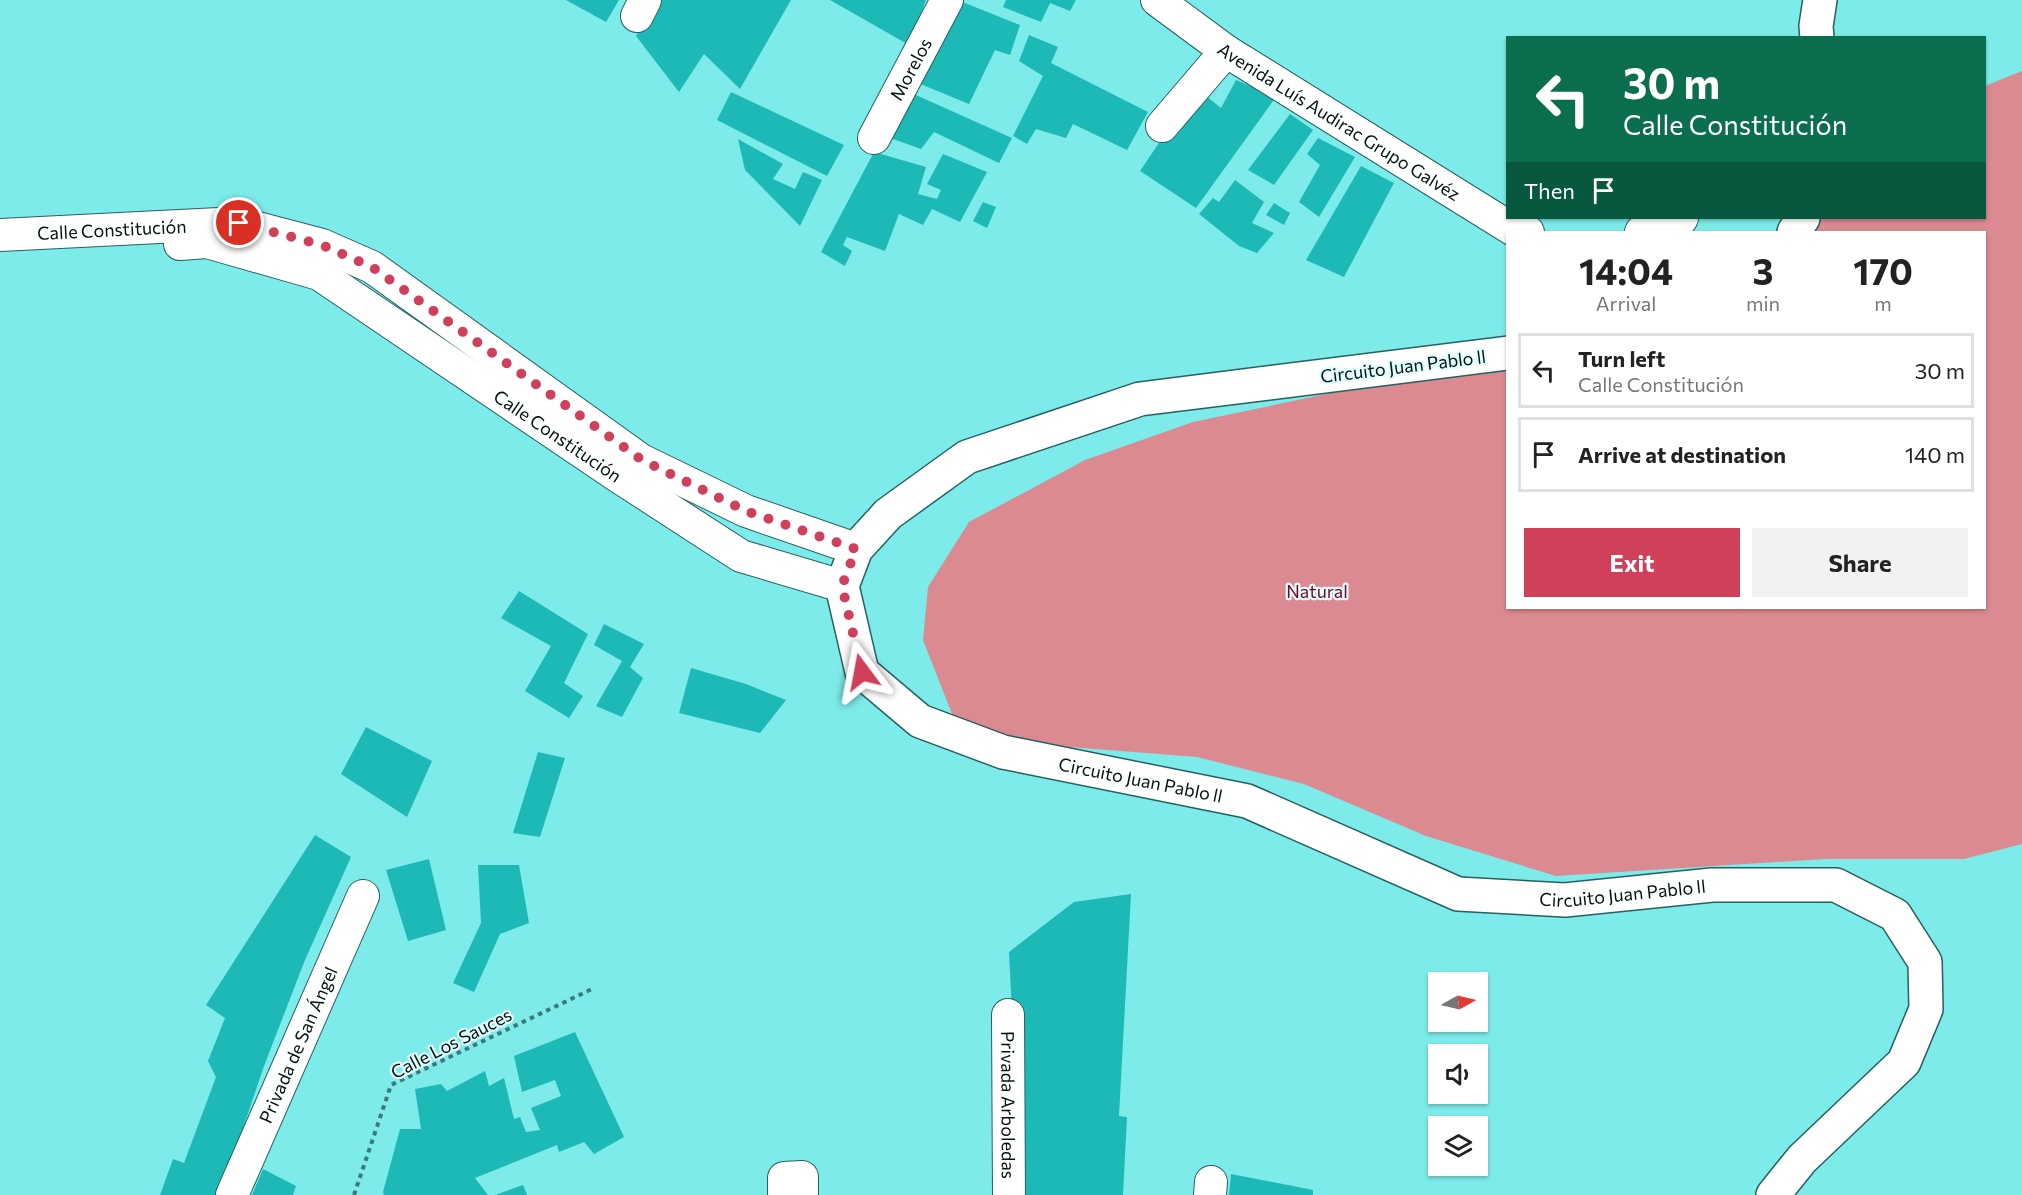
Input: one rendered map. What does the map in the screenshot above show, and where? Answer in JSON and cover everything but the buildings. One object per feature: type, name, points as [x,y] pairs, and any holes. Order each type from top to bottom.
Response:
[{"type":"main road","name":"Circuito Juan Pablo ll","points":[[1506,353],[1140,399],[967,457],[888,514],[856,549],[842,586],[862,672],[920,721],[1003,752],[1247,801],[1458,894],[1565,900],[1712,885],[1836,885],[1895,915],[1925,962],[1926,1009],[1904,1062],[1802,1158],[1773,1195]]},
{"type":"street","name":"Morelos","points":[[873,138],[947,0]]},
{"type":"street","name":"Avenida Luís Audirac Grupo Galvéz","points":[[1157,0],[1226,51],[1512,229],[1523,231]]},
{"type":"street","points":[[1162,126],[1226,51]]},
{"type":"street","points":[[1646,231],[1677,225],[1681,219]]},
{"type":"street","name":"Calle Constitución","points":[[0,235],[239,223],[322,245],[372,267],[642,460],[746,511],[856,549]]},
{"type":"street","name":"Calle Constitución","points":[[0,256],[207,242],[319,274],[606,469],[741,556],[842,586]]},
{"type":"street","name":"Privada de San Ángel","points":[[232,1195],[363,896]]},
{"type":"street","name":"Privada Arboledas","points":[[1008,1015],[1009,1195]]},
{"type":"street","points":[[784,1195],[784,1178],[801,1178],[802,1195]]},
{"type":"path","name":"Calle Los Sauces","points":[[354,1195],[391,1085],[592,989]]},
{"type":"green space","name":"Natural","points":[[2022,71],[2022,844],[1964,859],[1825,859],[1556,876],[1426,836],[1304,784],[1197,757],[992,741],[954,719],[923,640],[928,587],[969,522],[1085,460],[1193,422],[1431,372],[1506,363],[1506,609],[1986,609],[1986,231],[1816,231],[1821,219],[1986,219],[1986,86]]},
{"type":"route","points":[[239,223],[322,245],[372,267],[642,460],[746,511],[856,549],[842,586],[862,672]]}]
